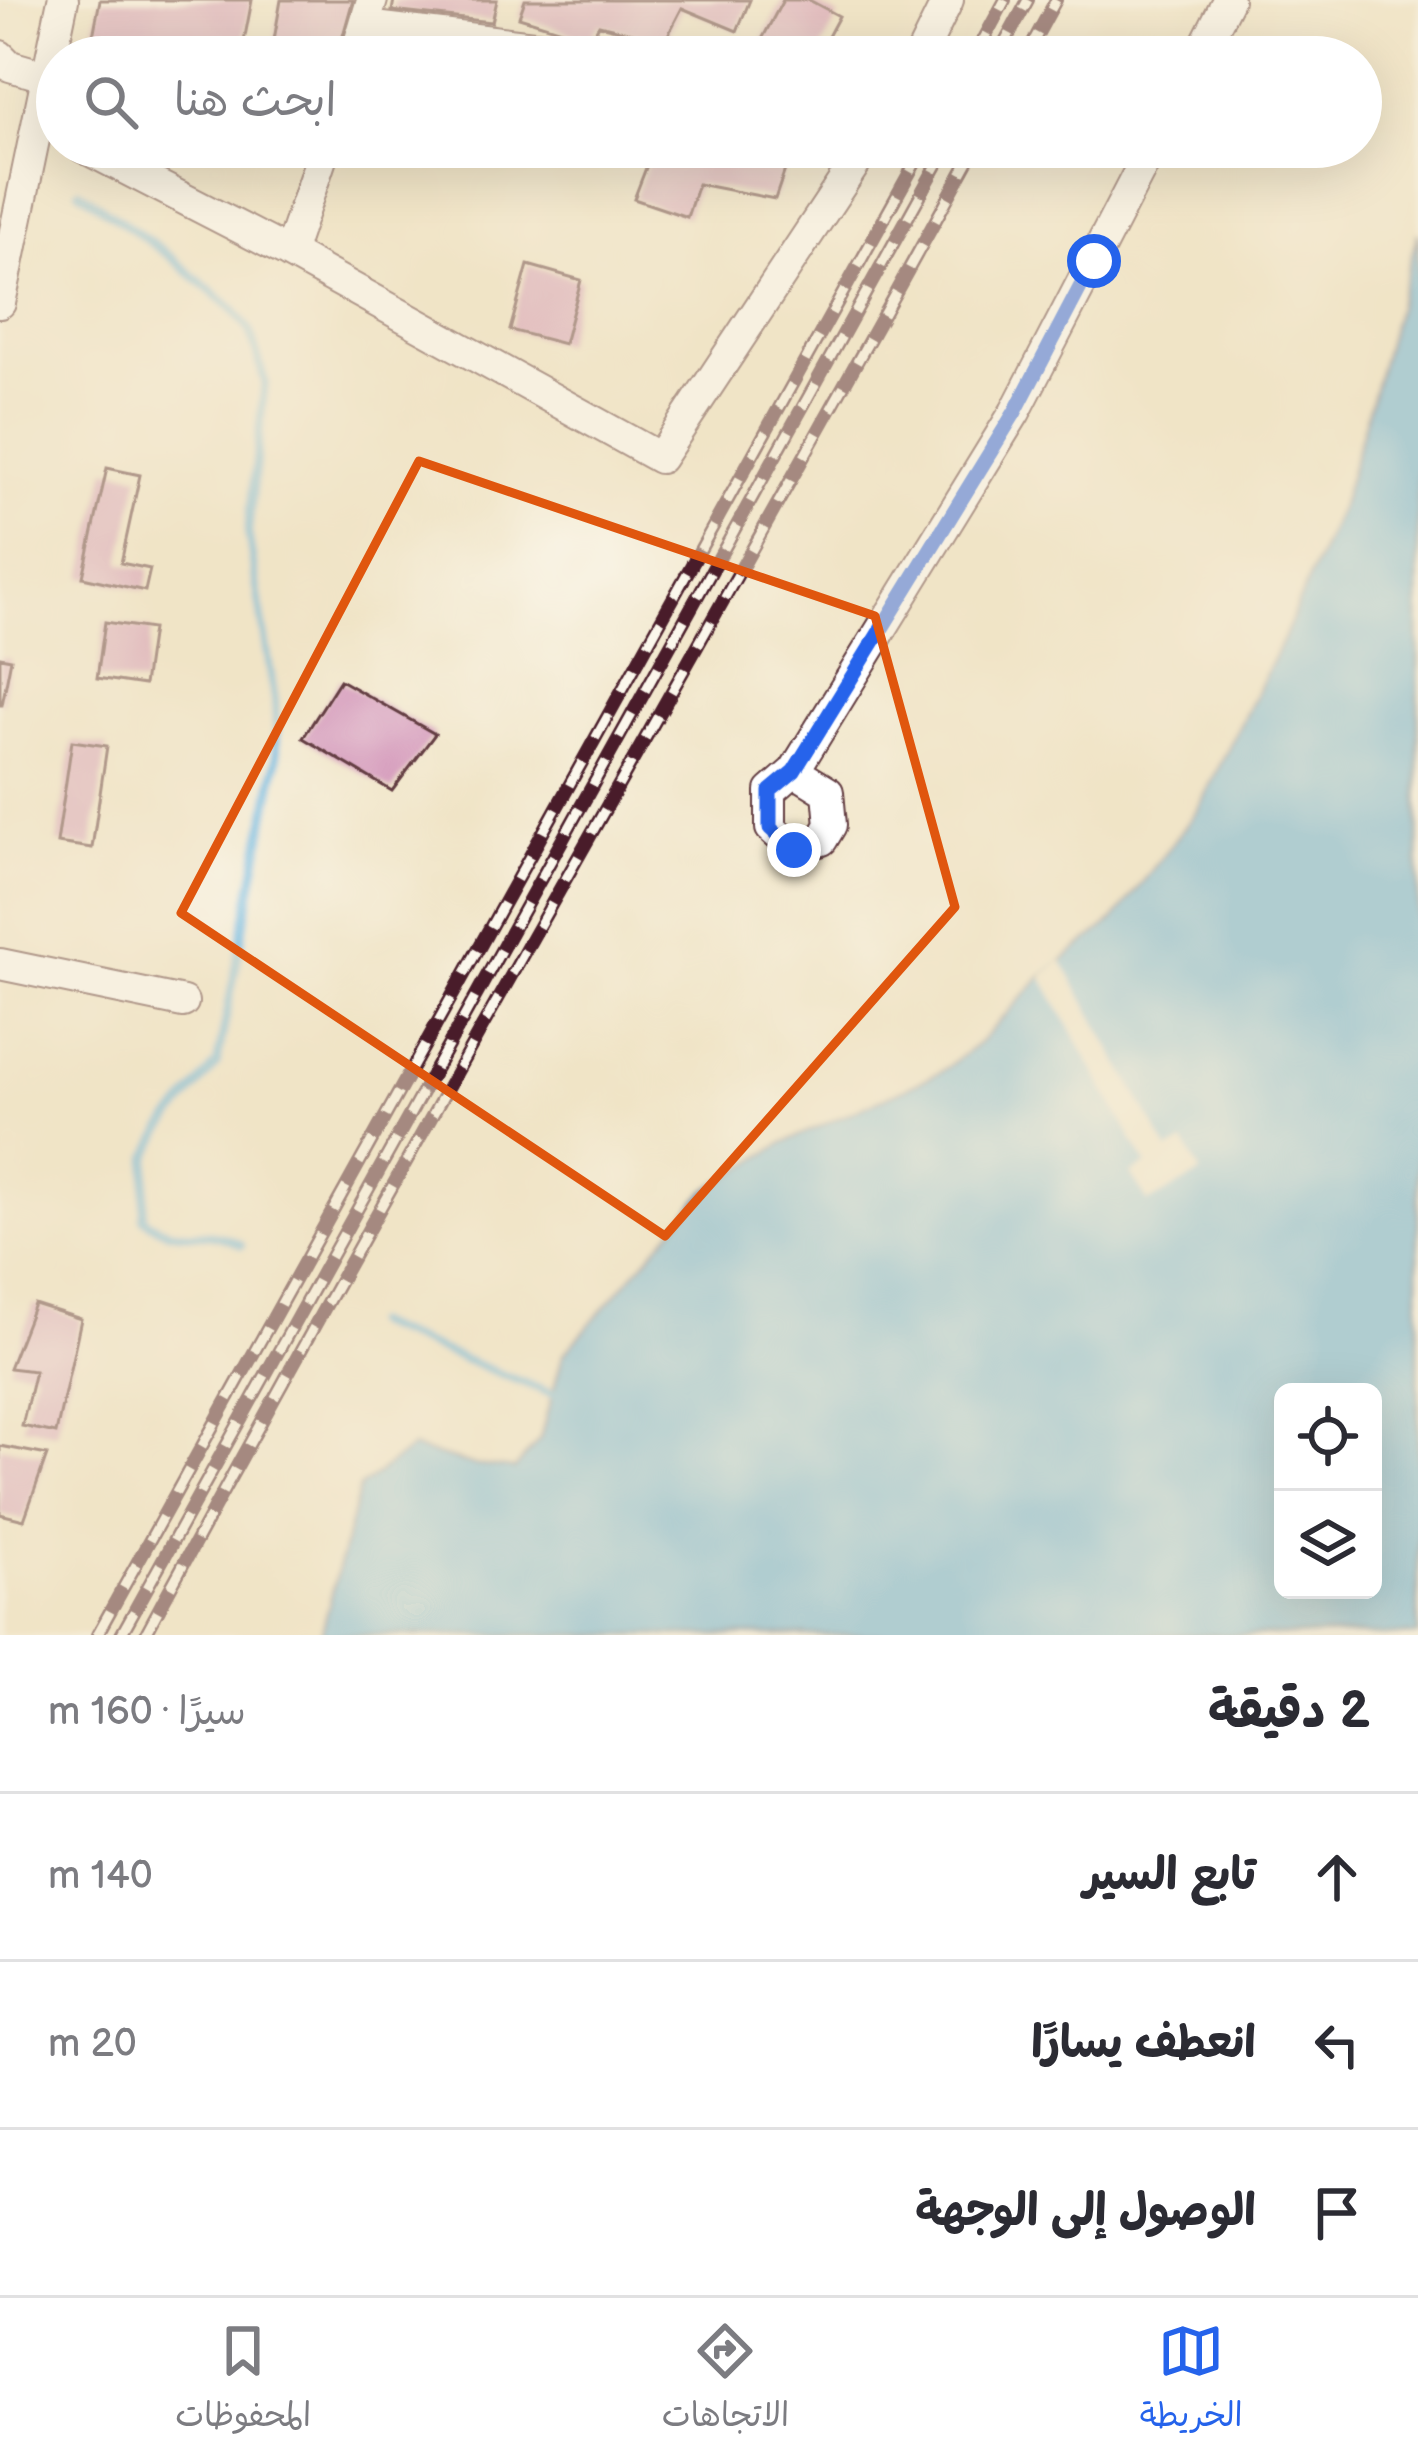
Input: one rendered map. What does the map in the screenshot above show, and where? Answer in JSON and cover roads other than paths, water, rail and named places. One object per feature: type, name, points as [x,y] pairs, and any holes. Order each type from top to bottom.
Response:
[{"type":"street","points":[[56,36],[63,0]]},
{"type":"street","points":[[930,36],[948,0]]},
{"type":"street","points":[[1210,36],[1228,0]]},
{"type":"street","points":[[369,13],[504,36]]},
{"type":"street","points":[[0,56],[10,66],[36,74]]},
{"type":"street","points":[[0,304],[37,168]]},
{"type":"street","points":[[124,168],[290,253],[660,458],[852,168]]},
{"type":"street","points":[[290,253],[318,168]]},
{"type":"street","points":[[794,771],[1015,412],[1141,168]]},
{"type":"street","points":[[0,964],[183,1002]]},
{"type":"water","points":[[1418,233],[1418,1635],[321,1635],[359,1488],[411,1448],[472,1465],[515,1469],[540,1439],[563,1355],[706,1191],[785,1142],[941,1072],[979,1043],[1042,976],[1113,921],[1197,811],[1282,641],[1342,502]]},
{"type":"waterway","points":[[79,191],[233,309],[250,331],[265,382],[248,532],[275,700],[277,760],[217,1063],[163,1129],[148,1157],[143,1218],[168,1231],[215,1235],[241,1245]]},
{"type":"waterway","points":[[373,1324],[552,1394]]},
{"type":"railway","points":[[985,36],[1005,0]]},
{"type":"railway","points":[[1008,36],[1028,0]]},
{"type":"railway","points":[[1036,36],[1056,0]]},
{"type":"railway","points":[[97,1635],[912,168]]},
{"type":"railway","points":[[121,1635],[935,168]]},
{"type":"railway","points":[[145,1635],[964,168]]}]
